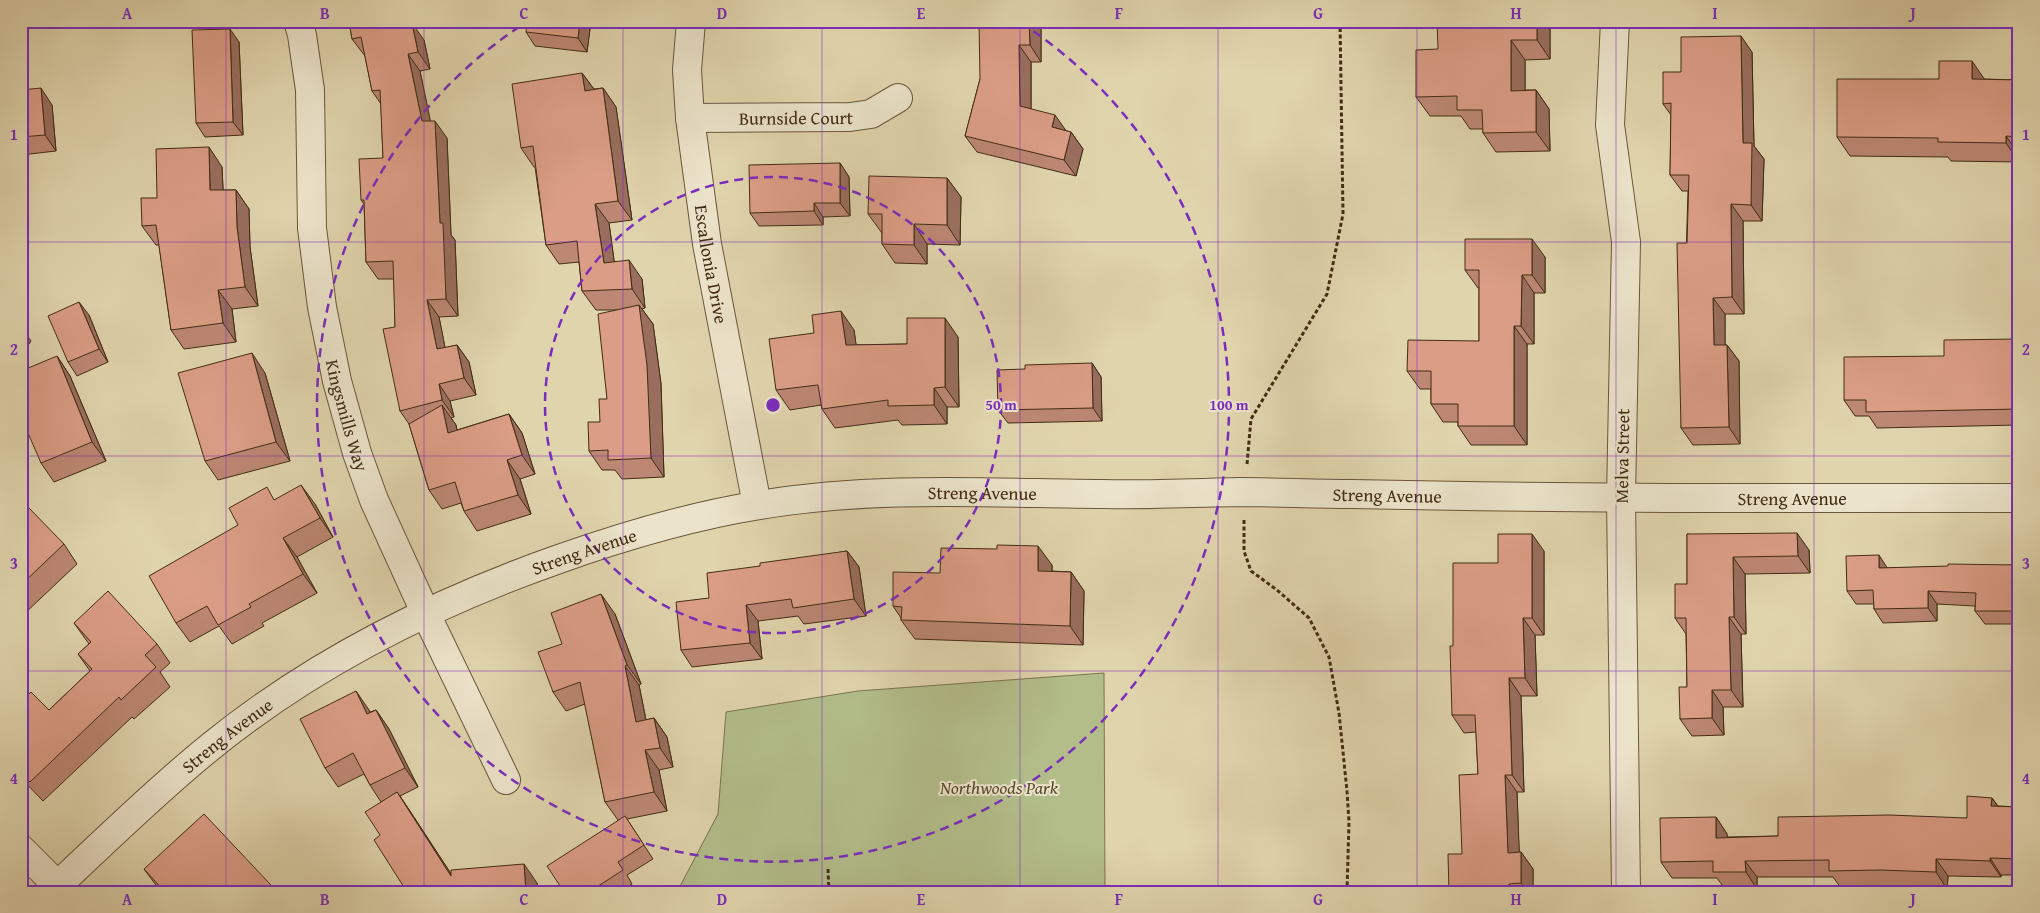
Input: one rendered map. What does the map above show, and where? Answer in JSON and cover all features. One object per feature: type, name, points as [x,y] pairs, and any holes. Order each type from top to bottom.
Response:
[{"type":"street","name":"Kingsmills Way","points":[[298,21],[302,35],[310,90],[312,228],[322,307],[337,381],[357,453],[374,500],[425,612],[506,780]]},
{"type":"street","name":"Escallonia Drive","points":[[691,21],[687,70],[690,118],[707,244],[757,505]]},
{"type":"street","name":"Melva Street","points":[[1615,21],[1610,124],[1626,242],[1621,498],[1626,892]]},
{"type":"street","name":"Burnside Court","points":[[690,118],[850,117],[871,114],[898,98]]},
{"type":"street","name":"Streng Avenue","points":[[61,888],[130,816],[207,749],[276,698],[349,651],[425,612],[505,578],[585,550],[664,526],[757,505],[816,498],[921,492],[1115,495],[1244,492],[1621,498],[2019,498]]},
{"type":"street","points":[[21,849],[61,888]]},
{"type":"path","points":[[1340,21],[1343,214],[1327,294],[1251,419],[1244,492],[1244,551],[1251,571],[1277,590],[1309,618],[1329,657],[1339,713],[1347,791],[1349,822],[1347,892]]},
{"type":"path","points":[[828,869],[829,892]]},
{"type":"green space","name":"Northwoods Park","points":[[1104,673],[1105,892],[677,892],[718,814],[726,712],[858,691]]},
{"type":"building","points":[[349,21],[388,21],[389,28],[412,23],[418,52],[408,54],[422,121],[435,121],[440,223],[443,223],[446,299],[427,300],[437,349],[457,345],[464,378],[439,384],[442,400],[400,411],[383,329],[395,327],[393,261],[366,262],[364,200],[361,200],[359,159],[383,158],[380,90],[372,91],[361,37],[352,39]]},
{"type":"building","points":[[527,21],[580,21],[578,38],[526,32]]},
{"type":"building","points":[[979,21],[1029,21],[1030,45],[1019,45],[1020,106],[1055,115],[1052,127],[1071,132],[1064,160],[965,136],[980,79]]},
{"type":"building","points":[[1437,21],[1537,21],[1537,40],[1511,40],[1511,91],[1536,90],[1536,132],[1483,133],[1482,110],[1457,110],[1457,96],[1416,97],[1416,50],[1438,49]]},
{"type":"building","points":[[230,29],[233,122],[196,123],[192,30]]},
{"type":"building","points":[[1741,36],[1743,143],[1752,143],[1751,205],[1731,204],[1732,297],[1713,298],[1714,345],[1727,345],[1729,427],[1681,428],[1677,243],[1687,243],[1689,175],[1670,175],[1671,103],[1663,104],[1663,72],[1681,72],[1681,37]]},
{"type":"building","points":[[1939,61],[1972,61],[1972,79],[2019,80],[2019,137],[2006,136],[2006,143],[1938,142],[1938,138],[1837,137],[1837,79],[1939,79]]},
{"type":"building","points":[[582,73],[585,91],[603,88],[618,201],[595,204],[604,263],[629,260],[632,289],[582,291],[577,241],[546,245],[533,146],[521,148],[512,84]]},
{"type":"building","points":[[41,88],[45,135],[21,137],[21,90]]},
{"type":"building","points":[[209,147],[210,190],[236,190],[237,227],[245,287],[218,290],[223,323],[171,330],[156,225],[142,226],[141,198],[157,198],[156,149]]},
{"type":"building","points":[[840,163],[840,203],[814,203],[814,211],[750,213],[749,165]]},
{"type":"building","points":[[869,176],[947,178],[947,225],[914,224],[914,245],[882,244],[882,214],[868,214]]},
{"type":"building","points":[[1465,239],[1532,239],[1532,275],[1522,275],[1521,326],[1514,326],[1514,426],[1458,426],[1458,404],[1431,404],[1431,371],[1407,371],[1408,340],[1479,341],[1479,270],[1465,270]]},
{"type":"building","points":[[79,302],[99,349],[68,362],[48,316]]},
{"type":"building","points":[[639,305],[647,365],[651,458],[608,460],[608,450],[589,451],[588,422],[600,422],[599,399],[607,399],[598,314]]},
{"type":"building","points":[[841,311],[846,345],[907,344],[907,318],[945,318],[945,387],[934,388],[934,405],[888,406],[888,400],[822,409],[818,385],[776,390],[769,339],[814,333],[812,315]]},
{"type":"building","points":[[2019,339],[2019,409],[1866,412],[1866,400],[1844,400],[1844,357],[1944,356],[1944,340]]},
{"type":"building","points":[[252,353],[276,442],[205,461],[178,373]]},
{"type":"building","points":[[57,356],[92,442],[41,463],[21,417],[21,371]]},
{"type":"building","points":[[1092,363],[1093,408],[998,410],[997,370],[1025,369],[1025,365]]},
{"type":"building","points":[[442,405],[448,433],[509,414],[522,455],[507,460],[518,495],[464,511],[455,482],[429,490],[409,424]]},
{"type":"building","points":[[301,485],[320,518],[283,538],[303,574],[249,604],[251,607],[218,625],[207,606],[176,623],[149,576],[238,525],[229,508],[267,487],[274,500]]},
{"type":"building","points":[[28,507],[64,544],[21,585],[21,513]]},
{"type":"building","points":[[1797,533],[1798,556],[1733,557],[1734,617],[1729,617],[1731,690],[1712,690],[1712,718],[1680,719],[1679,687],[1687,687],[1686,618],[1675,618],[1675,584],[1687,584],[1687,534]]},
{"type":"building","points":[[1498,534],[1532,534],[1532,618],[1523,618],[1525,678],[1509,678],[1512,775],[1505,775],[1508,853],[1521,852],[1521,883],[1509,884],[1509,892],[1449,892],[1448,854],[1462,854],[1459,775],[1478,774],[1475,715],[1452,715],[1450,646],[1453,646],[1453,563],[1498,563]]},
{"type":"building","points":[[997,545],[1038,546],[1038,571],[1071,572],[1070,626],[901,620],[902,607],[893,606],[893,572],[940,573],[941,548],[997,549]]},
{"type":"building","points":[[847,551],[854,599],[793,608],[791,599],[746,605],[750,643],[681,650],[676,602],[709,598],[707,573],[760,566],[760,563]]},
{"type":"building","points":[[1879,555],[1879,568],[1948,566],[1948,564],[2019,565],[2019,611],[1975,611],[1976,593],[1928,591],[1928,608],[1874,609],[1873,590],[1847,591],[1846,556]]},
{"type":"building","points":[[108,591],[157,644],[145,655],[156,667],[121,700],[119,697],[30,782],[21,773],[21,725],[26,720],[21,715],[21,701],[31,692],[49,710],[92,669],[78,654],[91,642],[74,623]]},
{"type":"building","points":[[601,594],[627,665],[625,666],[636,722],[654,718],[660,748],[645,750],[654,792],[605,802],[580,682],[553,692],[538,652],[562,644],[551,613]]},
{"type":"building","points":[[356,691],[367,714],[376,710],[405,768],[370,785],[353,753],[325,768],[300,719]]},
{"type":"building","points":[[397,792],[451,876],[451,870],[524,864],[526,892],[452,892],[452,888],[446,892],[407,892],[374,840],[380,835],[365,812]]},
{"type":"building","points":[[1967,796],[1992,798],[1991,806],[2019,807],[2019,859],[1990,858],[1990,861],[1936,859],[1936,872],[1829,871],[1829,860],[1745,861],[1746,872],[1713,872],[1713,861],[1661,862],[1660,818],[1716,817],[1716,838],[1778,836],[1778,817],[1889,815],[1967,818]]},
{"type":"building","points":[[204,814],[277,892],[188,892],[182,886],[175,892],[165,892],[144,869]]},
{"type":"building","points":[[625,816],[644,845],[618,862],[623,870],[589,892],[564,892],[547,866]]}]
